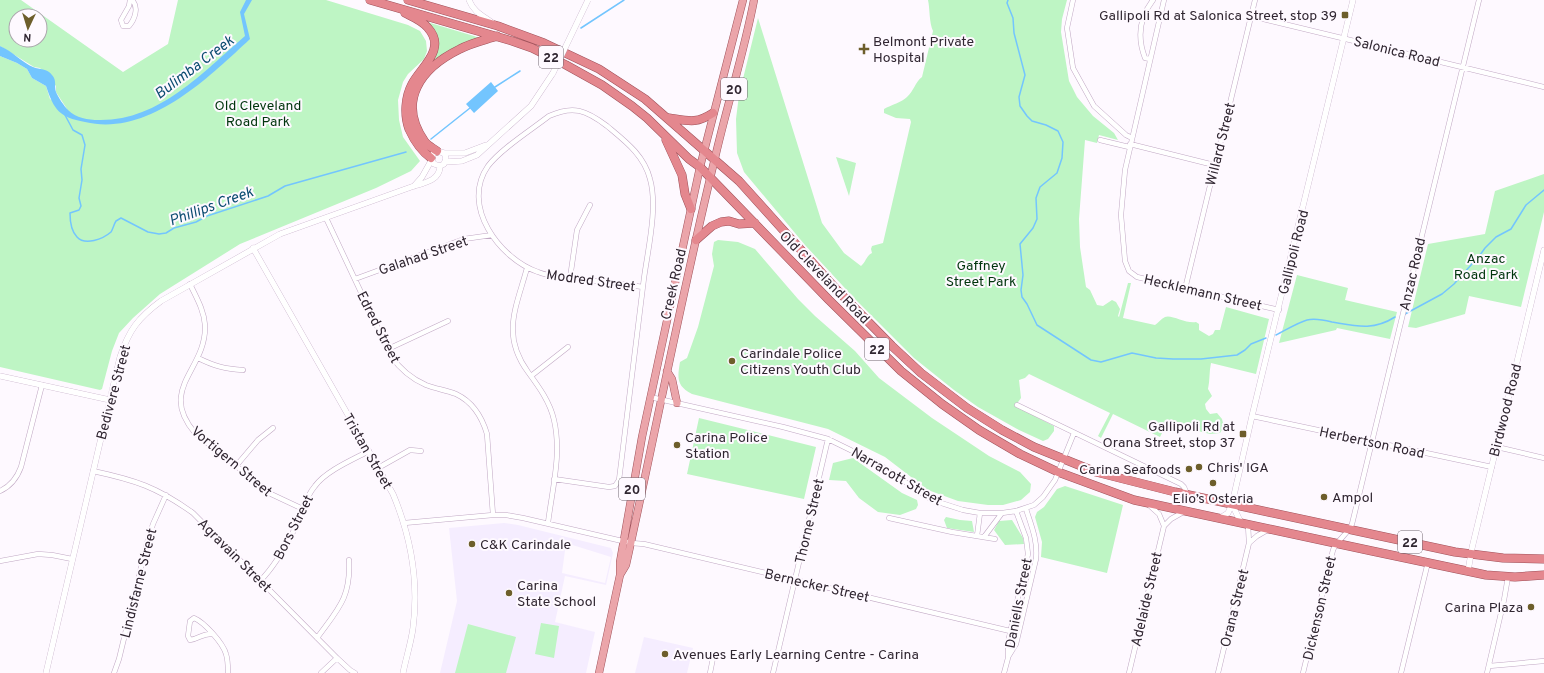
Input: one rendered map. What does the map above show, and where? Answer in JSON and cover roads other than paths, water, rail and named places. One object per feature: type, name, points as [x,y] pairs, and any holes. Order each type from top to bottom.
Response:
[{"type":"highway","name":"Old Cleveland Road","points":[[370,0],[497,36],[532,48],[582,73],[632,106],[647,118],[665,138],[689,160],[700,168],[869,340],[921,388],[979,430],[1020,454],[1058,472],[1114,493],[1147,503],[1468,571],[1508,577],[1544,575]]},
{"type":"highway","name":"Old Cleveland Road","points":[[408,0],[498,26],[544,43],[599,69],[645,99],[715,158],[739,181],[846,299],[921,373],[962,405],[988,422],[1034,447],[1079,466],[1111,477],[1232,504],[1471,554],[1503,558],[1544,559]]},
{"type":"highway","points":[[393,6],[427,26],[434,38],[432,56],[410,87],[406,109],[407,120],[413,136],[420,147],[436,156]]},
{"type":"highway","points":[[436,156],[425,142],[414,119],[412,105],[417,86],[428,70],[452,53],[497,36]]},
{"type":"highway","points":[[669,118],[694,121],[703,119],[714,113]]},
{"type":"highway","points":[[665,138],[682,175],[685,194],[691,209]]},
{"type":"highway","points":[[696,240],[712,226],[721,222],[729,221],[739,224],[755,223]]},
{"type":"main road","name":"Creek Road","points":[[627,542],[638,457],[650,397],[704,149],[743,0]]},
{"type":"main road","name":"Creek Road","points":[[599,673],[620,575],[620,562],[627,542],[661,399],[710,178],[738,74],[754,0]]},
{"type":"main road","points":[[667,370],[672,379],[677,403]]},
{"type":"street","points":[[131,0],[135,3],[136,8],[134,20],[129,26],[122,26],[121,20],[131,0]]},
{"type":"street","points":[[469,0],[471,6],[478,13],[498,26]]},
{"type":"street","points":[[436,156],[434,164],[462,161],[472,158],[531,106],[552,73],[588,0]]},
{"type":"street","points":[[1073,0],[1067,28],[1073,68],[1094,106],[1126,135],[1132,138]]},
{"type":"street","points":[[1150,59],[1145,58],[1142,51],[1140,25],[1143,15],[1153,0]]},
{"type":"street","name":"Hecklemann Street","points":[[1164,0],[1125,170],[1121,215],[1125,261],[1129,271],[1137,277],[1278,310]]},
{"type":"street","name":"Willard Street","points":[[1185,289],[1255,0]]},
{"type":"street","name":"Gallipoli Road","points":[[1232,504],[1252,416],[1354,0]]},
{"type":"street","name":"Anzac Road","points":[[1336,543],[1350,529],[1352,524],[1479,0]]},
{"type":"street","name":"Salonica Road","points":[[1251,16],[1544,87]]},
{"type":"street","name":"Modred Street","points":[[554,480],[609,487],[615,486],[619,480],[653,209],[653,192],[650,178],[640,156],[632,147],[594,116],[588,113],[570,110],[559,111],[548,116],[495,158],[487,168],[482,179],[480,205],[482,217],[492,235],[507,253],[527,268],[551,276],[643,286]]},
{"type":"street","points":[[1100,140],[1130,145],[1214,165]]},
{"type":"street","points":[[414,186],[436,156],[464,152],[490,143]]},
{"type":"street","points":[[436,156],[446,158],[442,164]]},
{"type":"street","name":"Bedivere Street","points":[[46,673],[124,345],[135,324],[155,305],[280,234],[414,186],[425,184],[434,178],[440,170],[442,164]]},
{"type":"street","points":[[570,278],[577,230],[590,205]]},
{"type":"street","name":"Edred Street","points":[[326,218],[388,349],[397,364],[406,373],[428,386],[456,395],[468,402],[484,421],[487,434],[493,515]]},
{"type":"street","name":"Galahad Street","points":[[355,279],[464,239],[492,235]]},
{"type":"street","name":"Tristan Street","points":[[254,248],[393,494],[404,524],[412,557],[415,605],[413,629],[403,673]]},
{"type":"street","name":"Birdwood Road","points":[[1468,571],[1544,250]]},
{"type":"street","points":[[527,268],[513,317],[512,330],[517,353],[550,404],[557,434],[557,453],[548,524]]},
{"type":"street","name":"Vortigern Street","points":[[190,284],[201,307],[205,325],[204,337],[198,358],[181,391],[180,402],[186,423],[195,433],[271,494],[303,509]]},
{"type":"street","points":[[388,349],[448,321]]},
{"type":"street","points":[[531,376],[568,348]]},
{"type":"street","points":[[198,358],[213,366],[224,369],[243,370]]},
{"type":"street","points":[[0,376],[110,400]]},
{"type":"street","points":[[0,491],[14,480],[22,467],[42,385]]},
{"type":"street","name":"Narracott Street","points":[[650,397],[802,432],[828,440],[877,462],[932,500],[963,510],[1002,513],[1016,511]]},
{"type":"street","points":[[1017,405],[1154,472],[1182,484],[1187,494]]},
{"type":"street","name":"Herbertson Road","points":[[1252,416],[1492,467]]},
{"type":"street","points":[[236,466],[258,440],[273,428]]},
{"type":"street","points":[[1016,511],[1026,509],[1034,505],[1049,490],[1074,433]]},
{"type":"street","name":"Thorne Street","points":[[773,673],[828,440]]},
{"type":"street","points":[[1497,447],[1544,458]]},
{"type":"street","points":[[378,468],[410,450],[421,451]]},
{"type":"street","name":"Bors Street","points":[[260,581],[271,570],[280,556],[294,530],[308,496],[315,485],[324,476],[369,451]]},
{"type":"street","name":"Agravain Street","points":[[93,471],[134,481],[166,495],[192,513],[337,658],[355,673]]},
{"type":"street","name":"Lindisfarne Street","points":[[114,673],[120,659],[147,542],[166,495]]},
{"type":"street","points":[[1147,503],[1159,514],[1164,526],[1171,519],[1186,511]]},
{"type":"street","points":[[1220,518],[1228,513],[1232,504]]},
{"type":"street","points":[[1232,504],[1245,524]]},
{"type":"street","name":"Daniells Street","points":[[1004,673],[1008,658],[1016,644],[1036,559],[1034,535],[1026,509]]},
{"type":"street","name":"Daniells Street","points":[[1008,658],[1008,642],[1028,554],[1026,538],[1016,511]]},
{"type":"street","points":[[977,536],[980,512]]},
{"type":"street","points":[[984,537],[1002,513]]},
{"type":"street","name":"Bernecker Street","points":[[404,524],[493,515],[523,518],[627,542],[644,544],[1010,632]]},
{"type":"street","name":"Narracott Street","points":[[889,518],[952,532],[995,539]]},
{"type":"street","name":"Orana Street","points":[[1218,673],[1249,543],[1245,524]]},
{"type":"street","name":"Adelaide Street","points":[[1129,673],[1164,526]]},
{"type":"street","points":[[1249,543],[1257,536],[1270,529]]},
{"type":"street","name":"Dickenson Street","points":[[1303,673],[1332,550],[1336,543]]},
{"type":"street","points":[[0,561],[38,554],[72,559]]},
{"type":"street","points":[[317,638],[345,597],[349,585],[349,560]]},
{"type":"street","points":[[1402,673],[1428,562]]},
{"type":"street","points":[[1487,673],[1508,577]]},
{"type":"street","points":[[212,634],[205,634],[196,639],[190,640],[188,636],[190,621],[194,618],[200,620],[221,644],[226,653],[228,673]]},
{"type":"street","points":[[321,673],[337,658]]},
{"type":"street","points":[[710,673],[713,658]]},
{"type":"street","points":[[1489,666],[1544,662]]},
{"type":"water","points":[[246,0],[252,0],[244,14],[250,39],[196,87],[154,113],[131,121],[108,124],[85,122],[69,118],[63,115],[55,107],[46,86],[32,78],[27,69],[0,56],[0,46],[29,65],[46,70],[50,73],[54,77],[55,90],[58,96],[71,113],[82,118],[95,120],[121,118],[160,104],[196,79],[245,36],[240,12]]},
{"type":"water","points":[[491,82],[498,91],[474,113],[466,104]]},
{"type":"waterway","name":"Phillips Creek","points":[[581,28],[624,0]]},
{"type":"waterway","name":"Phillips Creek","points":[[1008,0],[1007,3],[1013,18],[1014,33],[1025,75],[1019,97],[1020,106],[1032,121],[1046,125],[1058,131],[1063,142],[1062,158],[1057,173],[1040,187],[1036,198],[1037,219],[1033,228],[1020,244],[1023,275],[1021,290],[1022,297],[1037,325],[1091,360],[1101,362],[1132,353],[1156,358],[1173,359],[1201,359],[1237,355],[1251,344],[1266,338]]},
{"type":"waterway","name":"Phillips Creek","points":[[495,87],[520,71]]},
{"type":"waterway","name":"Phillips Creek","points":[[431,139],[470,108]]},
{"type":"waterway","name":"Phillips Creek","points":[[65,115],[73,130],[82,135],[85,145],[81,169],[82,180],[79,198],[81,206],[79,210],[70,213],[73,232],[80,240],[85,241],[99,239],[108,235],[116,221],[121,218],[148,232],[159,234],[166,233],[174,228],[196,222],[207,216],[268,196],[285,186],[406,152]]},
{"type":"waterway","name":"Phillips Creek","points":[[1405,314],[1442,294],[1454,284],[1496,237],[1511,229],[1526,205],[1544,190]]},
{"type":"waterway","name":"Phillips Creek","points":[[1276,335],[1310,319],[1349,325],[1372,326],[1395,317]]},
{"type":"place","name":"Gallipoli Rd at Salonica Street, stop 39","points":[[1345,15]]},
{"type":"place","name":"Belmont Private Hospital","points":[[864,49]]},
{"type":"place","name":"Carindale Police Citizens Youth Club","points":[[732,361]]},
{"type":"place","name":"Gallipoli Rd at Orana Street, stop 37","points":[[1243,434]]},
{"type":"place","name":"Carina Police Station","points":[[677,445]]},
{"type":"place","name":"Chris' IGA","points":[[1199,467]]},
{"type":"place","name":"Carina Seafoods","points":[[1189,469]]},
{"type":"place","name":"Elio’s Osteria","points":[[1213,483]]},
{"type":"place","name":"Ampol","points":[[1324,497]]},
{"type":"place","name":"C&K Carindale","points":[[472,544]]},
{"type":"place","name":"Carina State School","points":[[509,593]]},
{"type":"place","name":"Carina Plaza","points":[[1531,607]]},
{"type":"place","name":"Avenues Early Learning Centre - Carina","points":[[665,654]]},
{"type":"water label","name":"Bulimba Creek","points":[[194,67]]},
{"type":"park label","name":"Old Cleveland Road Park","points":[[258,114]]},
{"type":"park label","name":"Anzac Road Park","points":[[1486,266]]},
{"type":"park label","name":"Gaffney Street Park","points":[[981,274]]}]
